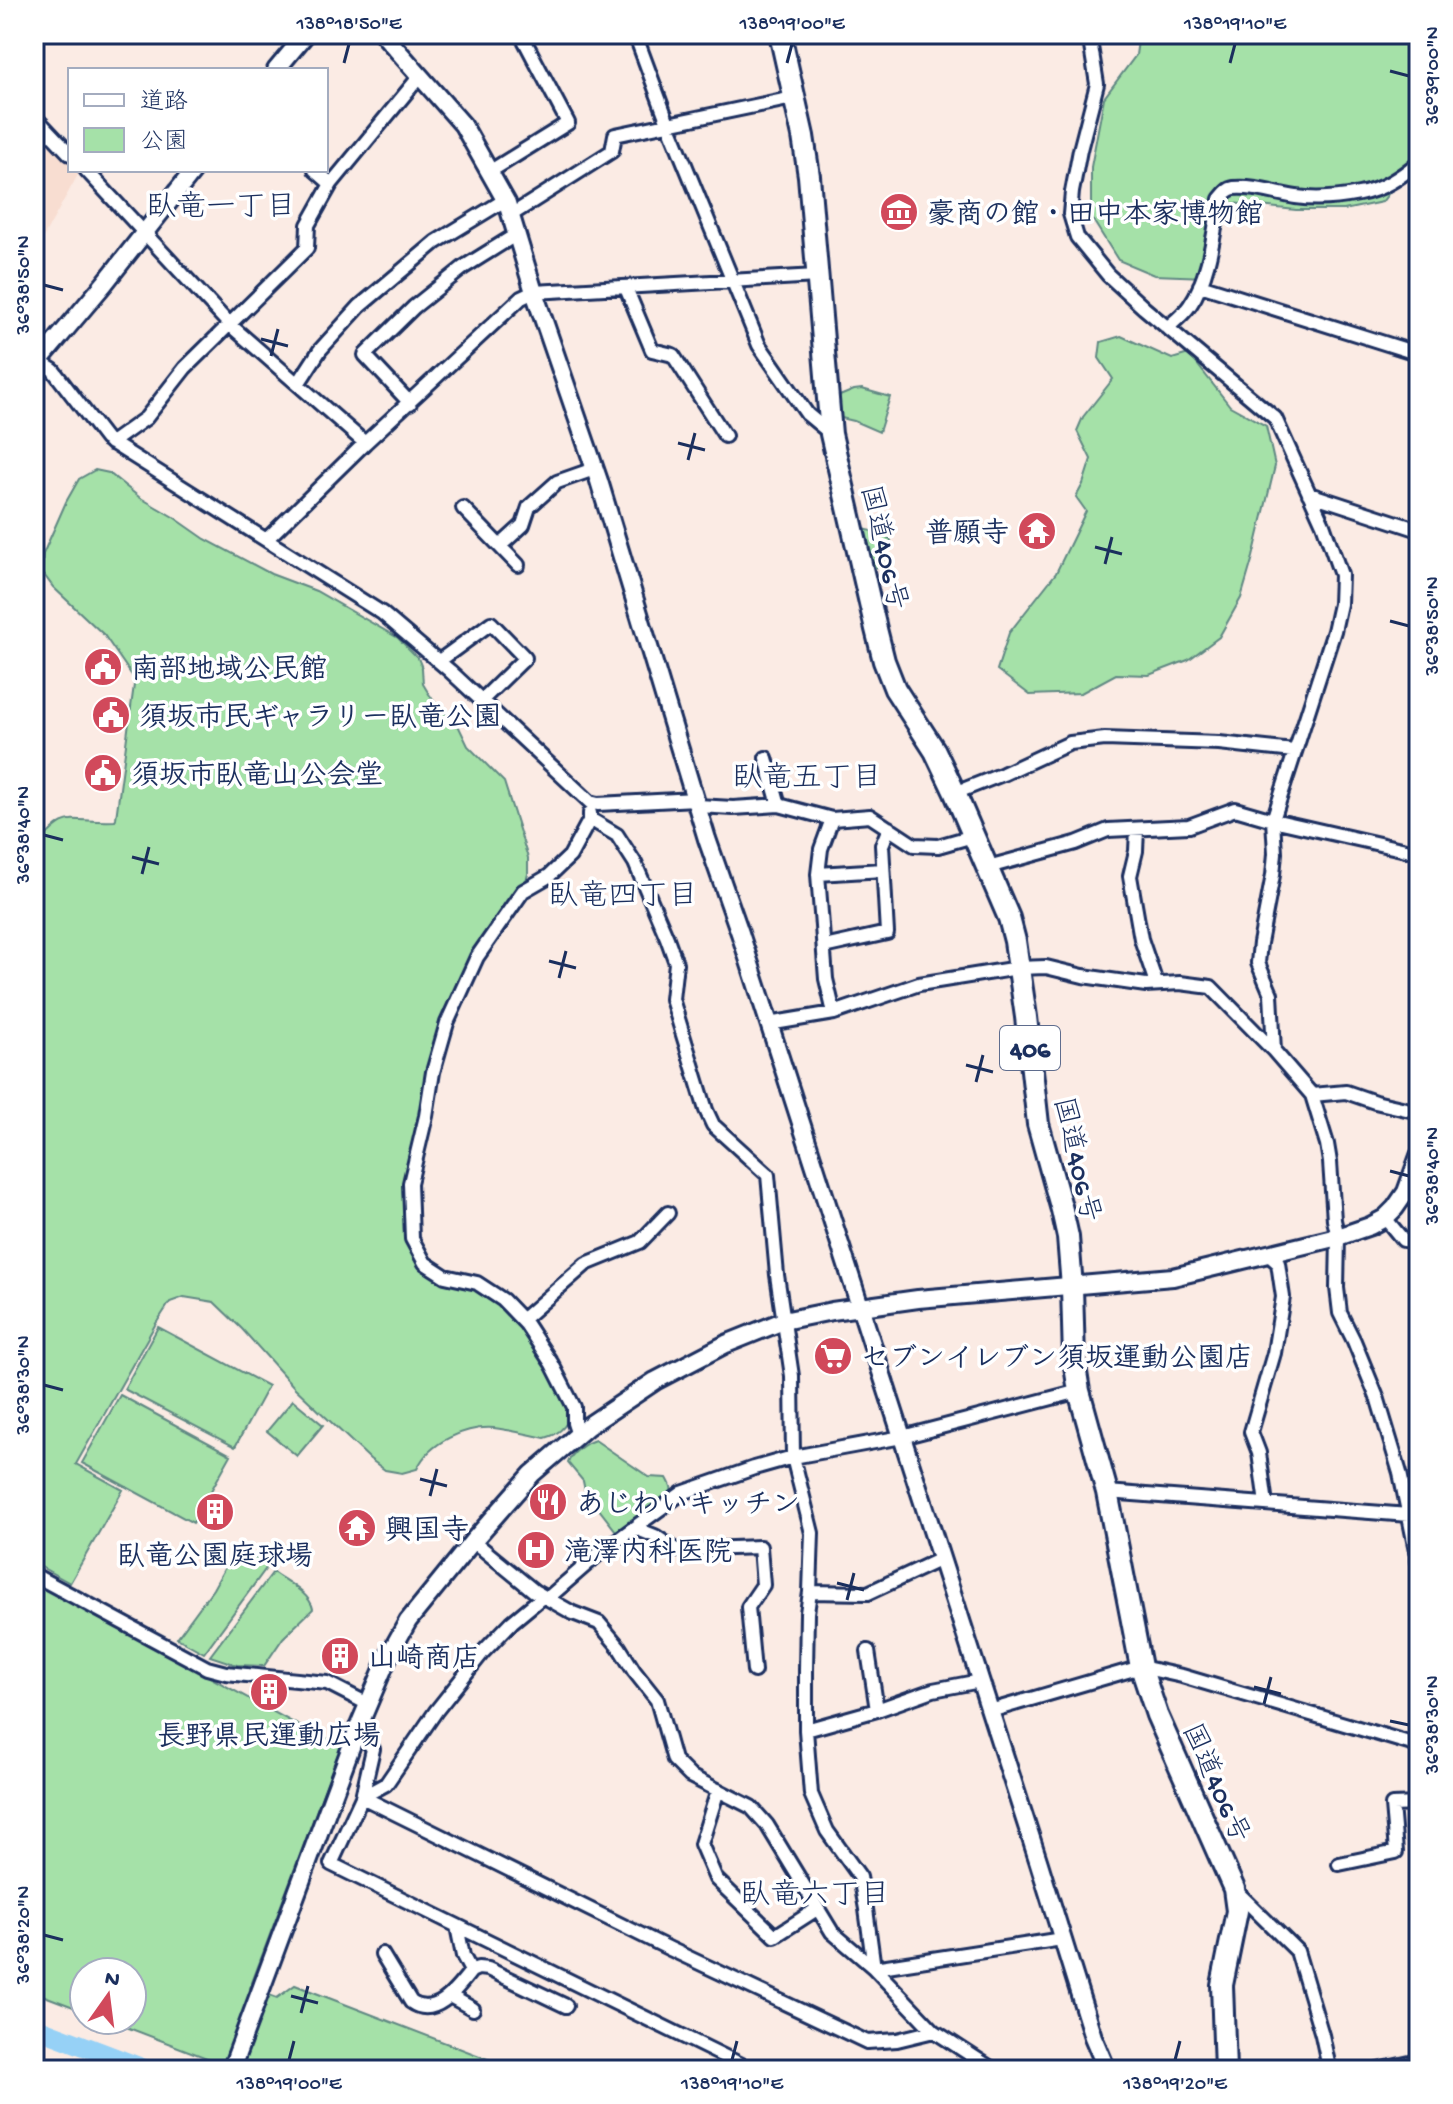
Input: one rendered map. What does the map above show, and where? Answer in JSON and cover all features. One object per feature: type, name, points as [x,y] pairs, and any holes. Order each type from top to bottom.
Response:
[{"type":"highway","name":"国道406号","points":[[780,34],[809,176],[831,434],[884,661],[895,689],[935,751],[1009,918],[1026,1017],[1038,1124],[1068,1237],[1074,1360],[1079,1391],[1107,1492],[1141,1667],[1157,1715],[1234,1889],[1237,1911],[1222,1985],[1225,2070]]},
{"type":"street","points":[[278,68],[306,34]]},
{"type":"street","points":[[383,34],[463,125],[508,208],[594,469],[697,803],[1093,2037],[1107,2070]]},
{"type":"street","points":[[489,172],[568,123],[521,34]]},
{"type":"street","points":[[635,34],[759,345],[807,414],[831,434]]},
{"type":"street","points":[[1089,34],[1097,84],[1072,192],[1070,214],[1077,237],[1108,275],[1275,418],[1323,524],[1341,575],[1340,604],[1334,631],[1273,820],[1273,875],[1258,963],[1271,994],[1274,1051]]},
{"type":"street","points":[[111,443],[146,418],[185,368],[307,248],[308,225],[331,184],[420,76]]},
{"type":"street","points":[[298,384],[320,350],[360,306],[436,242],[508,208],[612,151],[615,135],[793,98]]},
{"type":"street","points":[[34,116],[68,152]]},
{"type":"street","points":[[1167,328],[1188,309],[1200,285],[1220,199],[1225,192],[1233,188],[1300,198],[1359,194],[1393,182],[1419,162]]},
{"type":"street","points":[[88,172],[229,324],[365,443]]},
{"type":"street","points":[[192,172],[53,347],[36,364],[53,370],[111,443],[382,613],[482,700],[590,802],[697,803],[733,808],[779,805],[832,819],[870,816],[914,845],[938,846],[973,836]]},
{"type":"street","points":[[317,172],[331,184]]},
{"type":"street","points":[[410,403],[365,355],[414,307],[464,267],[517,234]]},
{"type":"street","points":[[266,540],[521,298],[534,292],[817,276]]},
{"type":"street","points":[[1200,285],[1419,354]]},
{"type":"street","points":[[626,288],[652,350],[673,355],[725,436]]},
{"type":"street","points":[[500,546],[523,525],[529,507],[557,482],[594,469]]},
{"type":"street","points":[[1309,494],[1419,530]]},
{"type":"street","points":[[463,508],[518,565]]},
{"type":"street","points":[[439,661],[491,623],[525,658],[482,700]]},
{"type":"street","points":[[955,793],[1070,743],[1094,740],[1219,743],[1294,751]]},
{"type":"street","points":[[766,758],[779,805]]},
{"type":"street","points":[[578,1435],[574,1407],[552,1364],[522,1320],[503,1300],[477,1283],[445,1276],[425,1263],[412,1239],[410,1183],[433,1072],[447,1023],[477,957],[523,891],[549,876],[570,856],[590,819],[590,802]]},
{"type":"street","points":[[988,867],[1076,843],[1108,830],[1189,826],[1235,809],[1419,853]]},
{"type":"street","points":[[590,819],[617,835],[635,863],[667,938],[676,963],[672,999],[713,1125],[768,1175],[783,1321],[792,1376],[793,1457],[812,1533],[807,1613],[806,1730],[811,1794],[827,1831],[860,1877],[874,1968]]},
{"type":"street","points":[[832,819],[821,849],[818,874],[826,979],[834,1013]]},
{"type":"street","points":[[824,947],[887,933],[882,845],[889,828]]},
{"type":"street","points":[[1137,829],[1130,876],[1141,939],[1156,983]]},
{"type":"street","points":[[818,874],[883,870]]},
{"type":"street","points":[[768,1024],[834,1013],[919,984],[1018,968],[1046,967],[1146,985],[1180,983],[1211,987],[1312,1095],[1327,1144],[1338,1237],[1340,1313],[1378,1400],[1400,1473],[1419,1565]]},
{"type":"street","points":[[1312,1095],[1346,1092],[1419,1112]]},
{"type":"street","points":[[231,2070],[358,1728],[389,1655],[408,1621],[473,1541],[532,1474],[588,1426],[655,1381],[726,1344],[783,1321],[918,1299],[1173,1277],[1338,1237],[1370,1226],[1395,1208],[1406,1192],[1419,1156]]},
{"type":"street","points":[[522,1320],[586,1264],[640,1242],[668,1213]]},
{"type":"street","points":[[1385,1218],[1403,1240],[1419,1241]]},
{"type":"street","points":[[1266,1504],[1259,1453],[1251,1432],[1274,1353],[1283,1297],[1278,1263],[1269,1255]]},
{"type":"street","points":[[362,1797],[386,1784],[436,1711],[483,1652],[512,1622],[541,1598],[548,1598],[602,1551],[682,1493],[793,1457],[902,1437],[1079,1391]]},
{"type":"street","points":[[1107,1492],[1409,1515]]},
{"type":"street","points":[[635,1528],[655,1536],[676,1550],[760,1547],[763,1585],[748,1607],[754,1671]]},
{"type":"street","points":[[473,1541],[534,1591],[573,1613],[599,1623],[657,1700],[674,1760],[690,1776],[751,1807],[767,1825],[832,1932],[874,1968],[934,2031],[994,2070]]},
{"type":"street","points":[[810,1592],[868,1593],[941,1559]]},
{"type":"street","points":[[34,1575],[207,1668],[226,1673],[327,1683],[368,1704]]},
{"type":"street","points":[[868,1651],[877,1710]]},
{"type":"street","points":[[990,1711],[1141,1667],[1195,1679],[1419,1746]]},
{"type":"street","points":[[806,1730],[933,1690],[980,1681]]},
{"type":"street","points":[[358,1728],[373,1749],[362,1797],[331,1864],[752,2070]]},
{"type":"street","points":[[718,1790],[701,1844],[716,1879],[775,1936],[817,1909]]},
{"type":"street","points":[[362,1797],[867,2042],[897,2040],[934,2031]]},
{"type":"street","points":[[1339,1864],[1396,1852],[1392,1805],[1419,1804]]},
{"type":"street","points":[[1234,1889],[1297,1951],[1322,2035],[1328,2070]]},
{"type":"street","points":[[457,1926],[463,1956],[471,1971]]},
{"type":"street","points":[[874,1968],[1062,1939]]},
{"type":"street","points":[[382,1954],[417,2007],[431,2007],[450,1996],[471,1971],[478,1968],[488,1969],[566,2006]]},
{"type":"street","points":[[450,1996],[473,2009]]},
{"type":"street","points":[[1378,2070],[1419,2061]]},
{"type":"shaded area","points":[[34,126],[68,161],[68,172],[79,173],[34,254]]},
{"type":"green space","points":[[1139,34],[1419,34],[1419,153],[1382,202],[1344,210],[1296,210],[1232,203],[1206,277],[1154,275],[1118,260],[1091,217],[1091,167],[1104,98],[1136,55]]},
{"type":"green space","points":[[1121,336],[1172,359],[1189,354],[1230,406],[1266,426],[1275,466],[1253,557],[1241,598],[1219,637],[1188,660],[1149,675],[1116,674],[1081,693],[1030,695],[997,670],[1009,633],[1056,573],[1086,511],[1076,497],[1091,459],[1077,431],[1083,417],[1113,379],[1099,358],[1101,342]]},
{"type":"green space","points":[[862,389],[890,397],[879,432],[837,417],[835,398]]},
{"type":"green space","points":[[95,470],[109,473],[139,497],[205,539],[271,574],[316,591],[398,638],[418,658],[423,684],[437,705],[458,725],[468,746],[504,782],[528,858],[528,874],[523,891],[478,955],[447,1023],[410,1183],[412,1239],[425,1263],[503,1300],[574,1407],[564,1427],[545,1438],[494,1428],[472,1430],[439,1444],[417,1469],[402,1473],[385,1470],[294,1387],[214,1302],[184,1297],[170,1302],[155,1325],[76,1464],[123,1490],[70,1583],[34,1563],[34,1066],[38,1048],[34,999],[34,849],[63,822],[115,821],[116,818],[133,677],[104,635],[53,587],[42,572],[43,554],[66,502],[79,479]]},
{"type":"green space","points":[[858,528],[891,539],[884,561],[864,574]]},
{"type":"green space","points":[[158,1327],[268,1386],[235,1447],[124,1389]]},
{"type":"green space","points":[[120,1395],[231,1455],[193,1523],[82,1463]]},
{"type":"green space","points":[[293,1400],[323,1425],[297,1456],[267,1431]]},
{"type":"green space","points":[[595,1440],[649,1477],[667,1478],[671,1487],[670,1497],[619,1535],[568,1463],[579,1449]]},
{"type":"green space","points":[[238,1544],[267,1567],[204,1653],[177,1638],[213,1589]]},
{"type":"green space","points":[[273,1572],[302,1593],[313,1609],[283,1638],[264,1666],[237,1665],[210,1656]]},
{"type":"green space","points":[[34,1581],[312,1733],[342,1743],[250,1988],[277,1998],[295,1985],[516,2070],[238,2070],[148,2035],[148,1956],[68,1956],[68,2005],[34,1992]]},
{"type":"waterway","points":[[34,2027],[147,2070]]},
{"type":"place","name":"豪商の館・田中本家博物館","points":[[899,212]]},
{"type":"place","name":"普願寺","points":[[1037,531]]},
{"type":"place","name":"南部地域公民館","points":[[103,667]]},
{"type":"place","name":"須坂市民ギャラリー臥竜公園","points":[[111,715]]},
{"type":"place","name":"須坂市臥竜山公会堂","points":[[103,773]]},
{"type":"place","name":"セブンイレブン須坂運動公園店","points":[[833,1356]]},
{"type":"place","name":"あじわいキッチン","points":[[548,1502]]},
{"type":"place","name":"臥竜公園庭球場","points":[[215,1512]]},
{"type":"place","name":"興国寺","points":[[357,1528]]},
{"type":"place","name":"滝澤内科医院","points":[[536,1550]]},
{"type":"place","name":"山崎商店","points":[[340,1656]]},
{"type":"place","name":"長野県民運動広場","points":[[269,1692]]},
{"type":"district","name":"臥竜一丁目","points":[[221,205]]},
{"type":"district","name":"臥竜五丁目","points":[[807,776]]},
{"type":"district","name":"臥竜四丁目","points":[[623,894]]},
{"type":"district","name":"臥竜六丁目","points":[[815,1893]]}]
